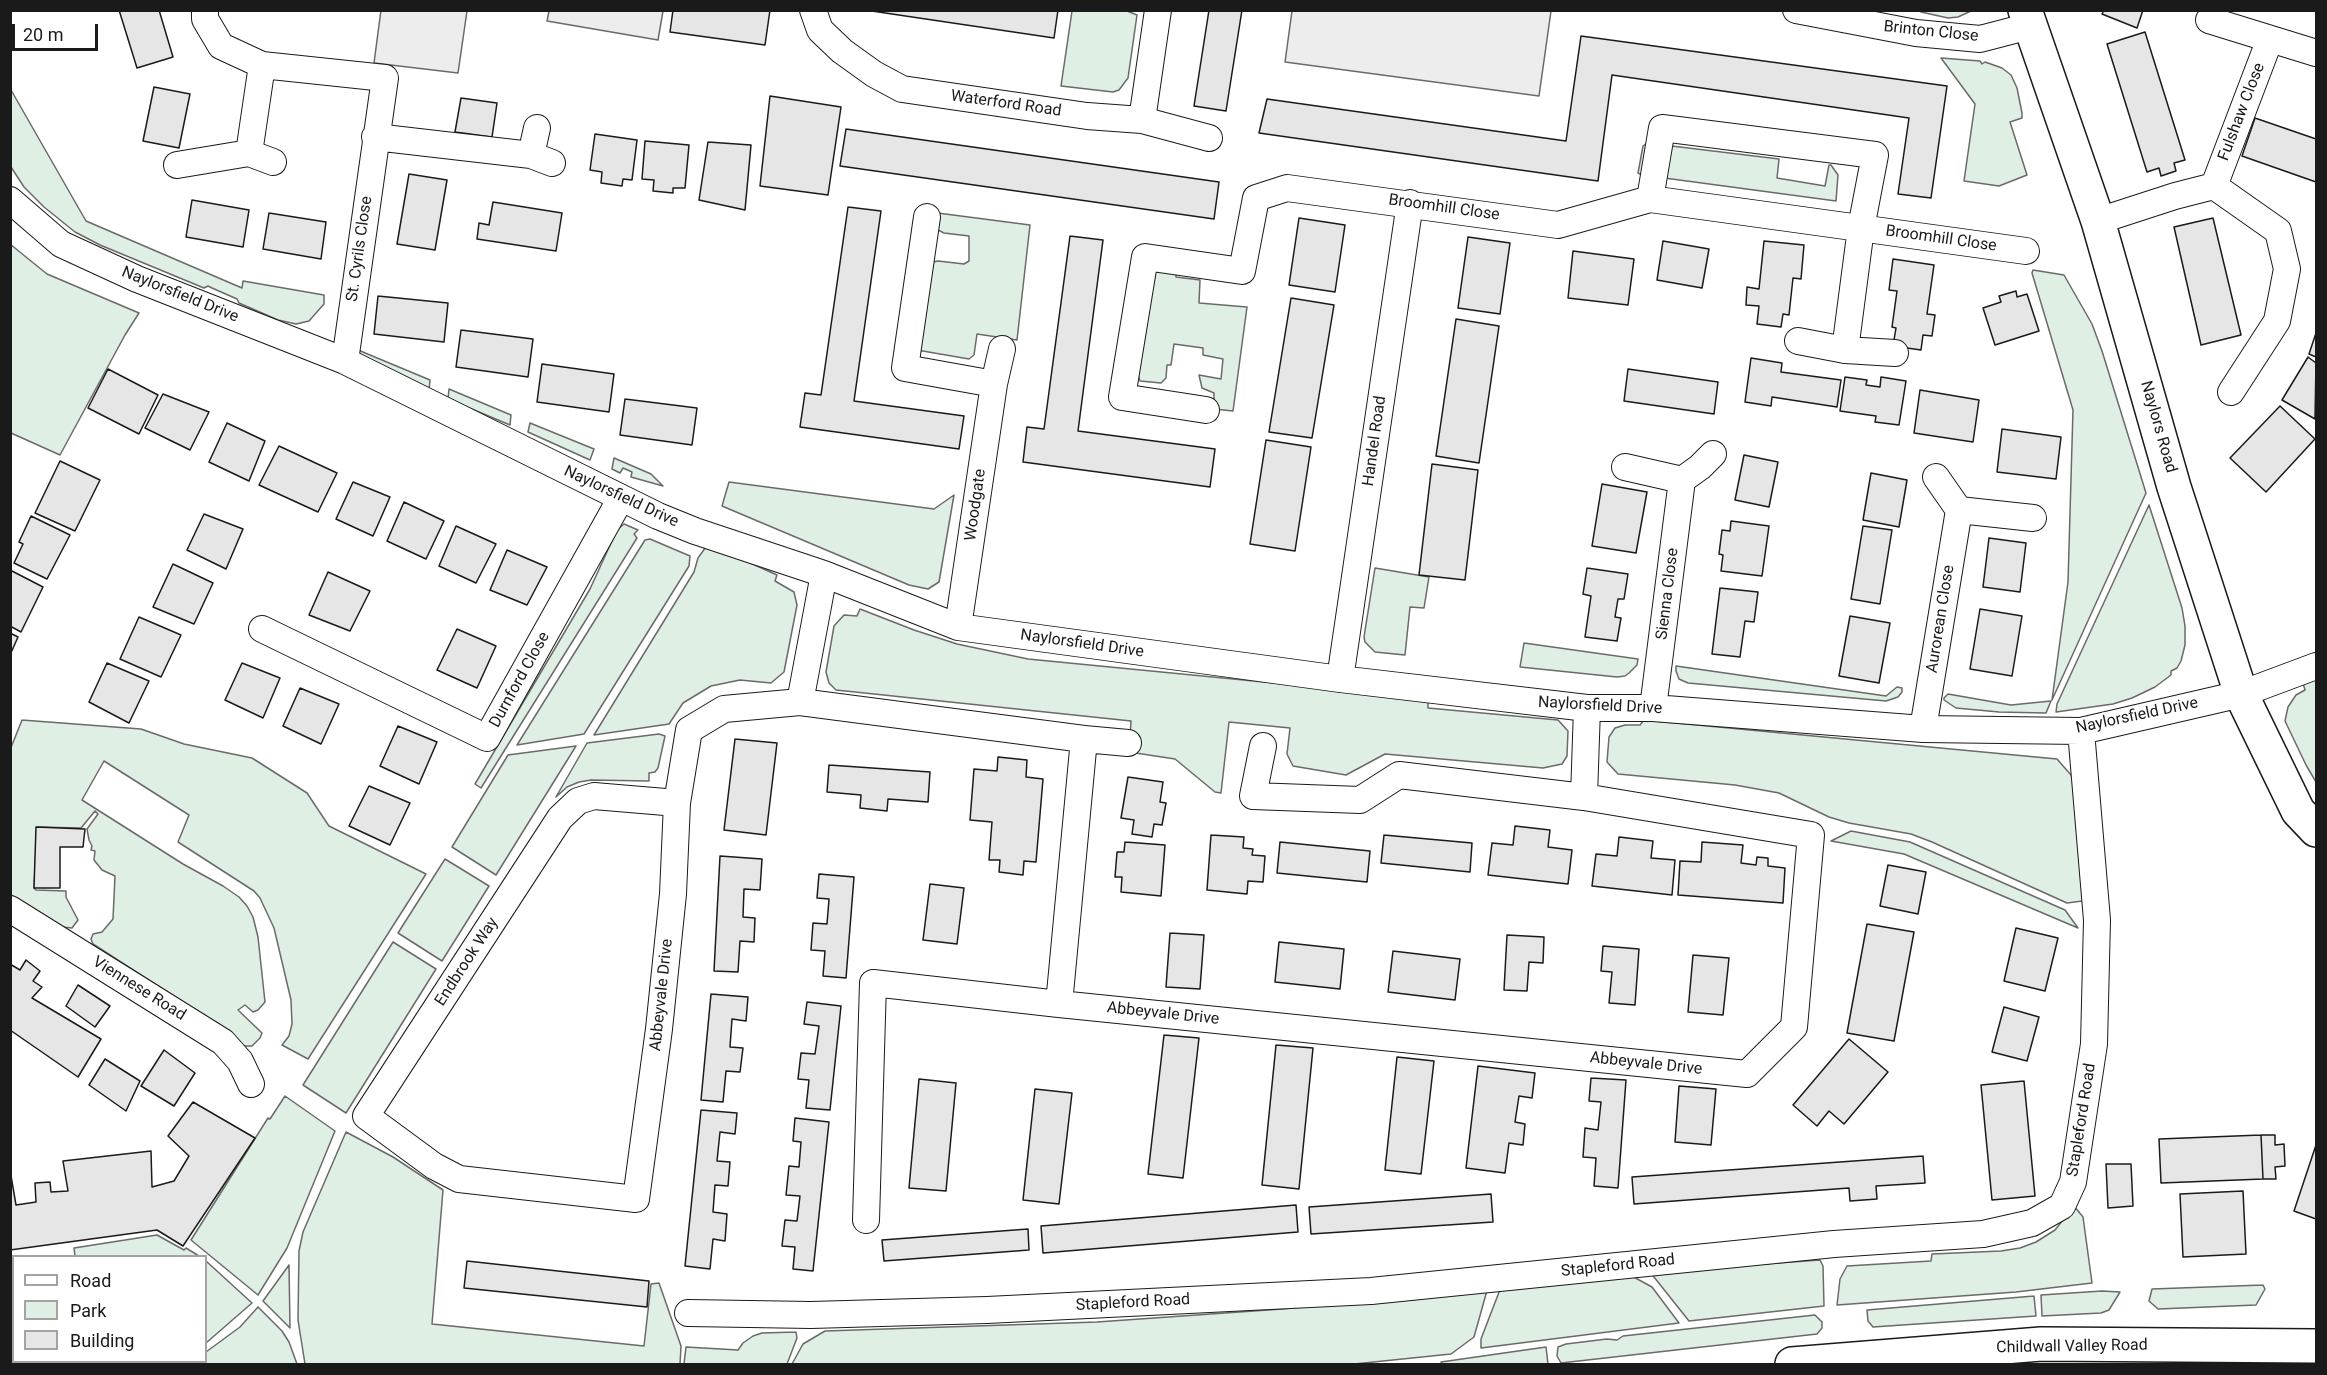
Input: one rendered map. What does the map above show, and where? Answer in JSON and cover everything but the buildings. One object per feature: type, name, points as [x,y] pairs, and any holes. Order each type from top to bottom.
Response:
[{"type":"street","name":"St. Cyrils Close","points":[[205,10],[205,20],[221,46],[262,65],[385,78],[345,362]]},
{"type":"street","name":"Waterford Road","points":[[813,10],[820,30],[842,51],[874,74],[902,89],[1087,116],[1142,120],[1209,138]]},
{"type":"street","points":[[1142,120],[1158,10]]},
{"type":"street","name":"Brinton Close","points":[[1796,10],[1916,33],[1980,39],[2027,18]]},
{"type":"street","name":"Naylors Road","points":[[2027,18],[2098,221],[2174,487],[2241,694],[2298,811],[2316,830]]},
{"type":"street","points":[[2209,20],[2316,53]]},
{"type":"street","name":"Fulshaw Close","points":[[2214,186],[2270,39]]},
{"type":"street","points":[[249,153],[262,65]]},
{"type":"street","points":[[375,137],[542,159],[537,128]]},
{"type":"street","points":[[1650,199],[1662,128],[1875,155],[1861,228],[1845,350]]},
{"type":"street","points":[[177,165],[249,153],[273,162]]},
{"type":"street","points":[[2098,221],[2214,186],[2278,231],[2287,269],[2277,321],[2231,392]]},
{"type":"street","name":"Broomhill Close","points":[[1206,410],[1122,398],[1145,257],[1242,271],[1256,198],[1287,188],[1558,225],[1650,199],[2026,251]]},
{"type":"street","name":"Naylorsfield Drive","points":[[10,200],[61,244],[137,279],[345,362],[621,498],[695,531],[824,574],[958,627],[1340,679],[1587,708],[1653,708],[1923,729],[2081,731],[2241,694],[2316,666]]},
{"type":"street","name":"Handel Road","points":[[1340,679],[1410,203]]},
{"type":"street","points":[[927,217],[905,368],[994,384]]},
{"type":"street","points":[[1798,341],[1845,350],[1895,353]]},
{"type":"street","name":"Woodgate","points":[[958,627],[994,384],[1002,349]]},
{"type":"street","points":[[1624,467],[1682,480],[1713,454]]},
{"type":"street","points":[[1936,477],[1959,510],[2033,518]]},
{"type":"street","name":"Sienna Close","points":[[1653,708],[1682,480]]},
{"type":"street","name":"Durnford Close","points":[[262,629],[487,738],[621,498]]},
{"type":"street","name":"Aurorean Close","points":[[1923,729],[1959,510]]},
{"type":"street","points":[[800,702],[824,574]]},
{"type":"street","name":"Abbeyvale Drive","points":[[459,1179],[636,1199],[659,1029],[673,894],[676,803],[689,730],[723,709],[800,702],[1128,743]]},
{"type":"street","points":[[1584,797],[1587,708]]},
{"type":"street","name":"Stapleford Road","points":[[688,1313],[811,1315],[987,1310],[1371,1291],[1834,1244],[1983,1234],[2032,1223],[2062,1206],[2073,1182],[2094,1044],[2097,920],[2081,731]]},
{"type":"street","points":[[1059,1004],[1084,739]]},
{"type":"street","name":"Abbeyvale Drive","points":[[866,1220],[873,983],[1747,1074],[1794,1027],[1811,835],[1584,797],[1398,775],[1360,800],[1253,796],[1263,746]]},
{"type":"street","name":"Endbrook Way","points":[[459,1179],[434,1166],[366,1116],[560,818],[578,801],[594,796],[676,803]]},
{"type":"street","name":"Viennese Road","points":[[10,909],[223,1042],[240,1061],[250,1084]]},
{"type":"street","name":"Childwall Valley Road","points":[[1792,1365],[2045,1354],[2316,1346]]},
{"type":"green space","points":[[1921,10],[1971,11],[1958,17],[1948,18],[1921,12]]},
{"type":"green space","points":[[1072,11],[1127,11],[1137,15],[1128,78],[1119,90],[1113,92],[1061,86]]},
{"type":"green space","points":[[1941,58],[1980,61],[1982,64],[1985,62],[2002,68],[2011,75],[2017,88],[2022,118],[2010,122],[2027,175],[1999,186],[1964,181],[1975,104]]},
{"type":"green space","points":[[11,90],[86,221],[242,288],[243,281],[324,295],[324,304],[309,321],[296,324],[278,320],[208,286],[204,288],[100,245],[75,232],[24,187],[11,167]]},
{"type":"green space","points":[[1647,143],[1779,159],[1777,178],[1825,186],[1829,165],[1831,165],[1838,175],[1836,201],[1642,175],[1638,173],[1643,146]]},
{"type":"green space","points":[[930,212],[1030,225],[1017,340],[977,334],[974,355],[969,359],[917,350],[933,262],[964,264],[969,261],[969,236],[944,233],[938,230]]},
{"type":"green space","points":[[10,244],[47,274],[139,313],[60,455],[11,433]]},
{"type":"green space","points":[[2033,270],[2064,275],[2092,324],[2146,493],[2052,700],[2068,582],[2073,410]]},
{"type":"green space","points":[[1155,272],[1176,273],[1176,277],[1200,280],[1199,303],[1247,307],[1233,411],[1214,409],[1214,393],[1202,388],[1199,375],[1221,379],[1223,359],[1203,355],[1203,348],[1174,344],[1171,365],[1167,365],[1166,378],[1161,383],[1140,381],[1137,372]]},
{"type":"green space","points":[[358,350],[430,380],[429,391],[360,355]]},
{"type":"green space","points":[[449,389],[511,415],[510,425],[448,399]]},
{"type":"green space","points":[[530,423],[594,449],[590,460],[528,432]]},
{"type":"green space","points":[[614,458],[651,474],[663,486],[631,477],[632,472],[623,468],[620,473],[612,469]]},
{"type":"green space","points":[[729,482],[934,509],[954,495],[939,582],[928,589],[909,585],[722,506]]},
{"type":"green space","points":[[2149,505],[2182,608],[2185,645],[2181,661],[2177,668],[2171,671],[2171,675],[2155,687],[2132,698],[2113,704],[2056,712],[2057,704]]},
{"type":"green space","points":[[624,524],[638,530],[634,534],[637,538],[481,788],[475,784],[590,589],[617,530]]},
{"type":"green space","points":[[650,539],[690,556],[689,566],[584,734],[517,745],[645,540]]},
{"type":"green space","points":[[708,544],[777,575],[775,581],[794,592],[797,605],[784,672],[771,683],[740,680],[711,686],[683,703],[669,724],[594,735],[694,572],[698,558]]},
{"type":"green space","points":[[1375,568],[1429,577],[1424,608],[1410,607],[1405,655],[1375,652],[1365,642]]},
{"type":"green space","points":[[860,609],[957,644],[1028,659],[1428,698],[1428,708],[1558,720],[1568,731],[1567,756],[1562,764],[1543,768],[1385,754],[1346,775],[1293,766],[1287,754],[1290,728],[1229,722],[1221,793],[1215,792],[1175,759],[1129,752],[1131,721],[836,690],[829,683],[826,672],[834,626],[844,615],[857,616]]},
{"type":"green space","points":[[1524,643],[1638,659],[1637,665],[1625,676],[1617,677],[1520,667]]},
{"type":"green space","points":[[1676,666],[1886,696],[1897,687],[1902,688],[1902,692],[1898,697],[1886,701],[1688,683],[1679,679]]},
{"type":"green space","points":[[2316,677],[2316,782],[2285,721],[2288,707],[2296,695],[2305,690],[2303,683]]},
{"type":"green space","points":[[1948,694],[2011,705],[2051,701],[2046,713],[1999,712],[1956,708],[1944,700]]},
{"type":"green space","points":[[22,720],[141,729],[184,744],[252,758],[307,793],[329,826],[426,874],[308,1059],[282,1045],[289,1036],[292,1024],[291,1000],[274,928],[260,898],[254,891],[178,842],[189,815],[104,761],[82,800],[183,864],[223,886],[247,906],[253,917],[258,937],[265,1002],[253,1012],[245,1005],[238,1010],[262,1033],[260,1038],[252,1046],[244,1046],[223,1028],[93,944],[91,939],[93,934],[102,932],[113,919],[115,876],[102,870],[94,860],[95,851],[91,850],[87,829],[98,814],[95,811],[81,828],[37,827],[34,888],[36,890],[66,891],[66,897],[78,920],[72,928],[62,927],[11,895],[10,750]]},
{"type":"green space","points":[[1644,720],[2057,759],[2071,775],[2076,789],[2090,900],[2067,903],[1932,842],[1911,834],[1849,823],[1829,817],[1779,793],[1735,785],[1618,774],[1607,762],[1609,737],[1615,728],[1640,725]]},
{"type":"green space","points":[[659,734],[665,736],[658,768],[655,772],[649,773],[649,781],[591,780],[579,782],[567,787],[556,797],[587,743]]},
{"type":"green space","points":[[576,746],[496,875],[452,847],[508,755]]},
{"type":"green space","points":[[1851,831],[1910,842],[2065,910],[2078,928],[1904,854],[1831,841]]},
{"type":"green space","points":[[445,859],[489,886],[442,961],[398,933]]},
{"type":"green space","points":[[393,942],[436,969],[346,1113],[303,1085]]},
{"type":"green space","points":[[285,1096],[335,1131],[287,1248],[258,1295],[191,1240],[268,1118],[270,1119]]},
{"type":"green space","points":[[346,1132],[393,1157],[443,1190],[432,1324],[644,1346],[651,1284],[659,1283],[681,1346],[680,1364],[305,1364],[298,1320],[299,1251],[303,1232]]},
{"type":"green space","points":[[2074,1206],[2083,1217],[2092,1283],[2016,1292],[1837,1305],[1840,1279],[1847,1266],[1931,1261],[1932,1254],[2020,1248],[2036,1242],[2055,1230]]},
{"type":"green space","points":[[157,1235],[197,1255],[75,1255],[74,1248]]},
{"type":"green space","points":[[1820,1260],[1823,1266],[1824,1306],[1689,1321],[1650,1272]]},
{"type":"green space","points":[[207,1262],[252,1303],[207,1342]]},
{"type":"green space","points":[[289,1265],[290,1328],[263,1301]]},
{"type":"green space","points":[[1630,1275],[1652,1287],[1679,1323],[1481,1348],[1481,1339],[1501,1287]]},
{"type":"green space","points":[[2263,1285],[2265,1289],[2256,1305],[2158,1309],[2149,1301],[2152,1289]]},
{"type":"green space","points":[[1488,1287],[1474,1337],[1451,1354],[1354,1364],[792,1364],[803,1344],[825,1331],[1097,1322],[1282,1309]]},
{"type":"green space","points":[[2120,1292],[2109,1310],[2101,1313],[2042,1316],[2041,1295]]},
{"type":"green space","points":[[2034,1296],[2036,1316],[1873,1327],[1868,1321],[1867,1310]]},
{"type":"green space","points":[[258,1307],[282,1331],[289,1342],[297,1364],[186,1364],[207,1363],[207,1351],[240,1327]]},
{"type":"green space","points":[[1815,1315],[1822,1322],[1822,1328],[1817,1334],[1561,1363],[1557,1356],[1558,1347],[1566,1344],[1617,1340],[1623,1336]]},
{"type":"green space","points":[[796,1332],[797,1338],[787,1364],[684,1364],[686,1347],[738,1350],[743,1343],[762,1333]]},
{"type":"green space","points":[[1546,1347],[1548,1364],[1442,1364],[1441,1362]]},
{"type":"green space","points":[[10,1350],[12,1350],[12,1363],[80,1363],[80,1364],[11,1364]]},
{"type":"green space","points":[[90,1363],[170,1363],[167,1364]]},
{"type":"shaded area","points":[[381,10],[467,11],[458,73],[374,63]]},
{"type":"shaded area","points":[[549,10],[663,11],[658,40],[547,21]]},
{"type":"shaded area","points":[[1292,11],[1551,11],[1539,96],[1285,62]]},
{"type":"shaded area","points":[[11,1282],[12,1282],[12,1351]]}]
